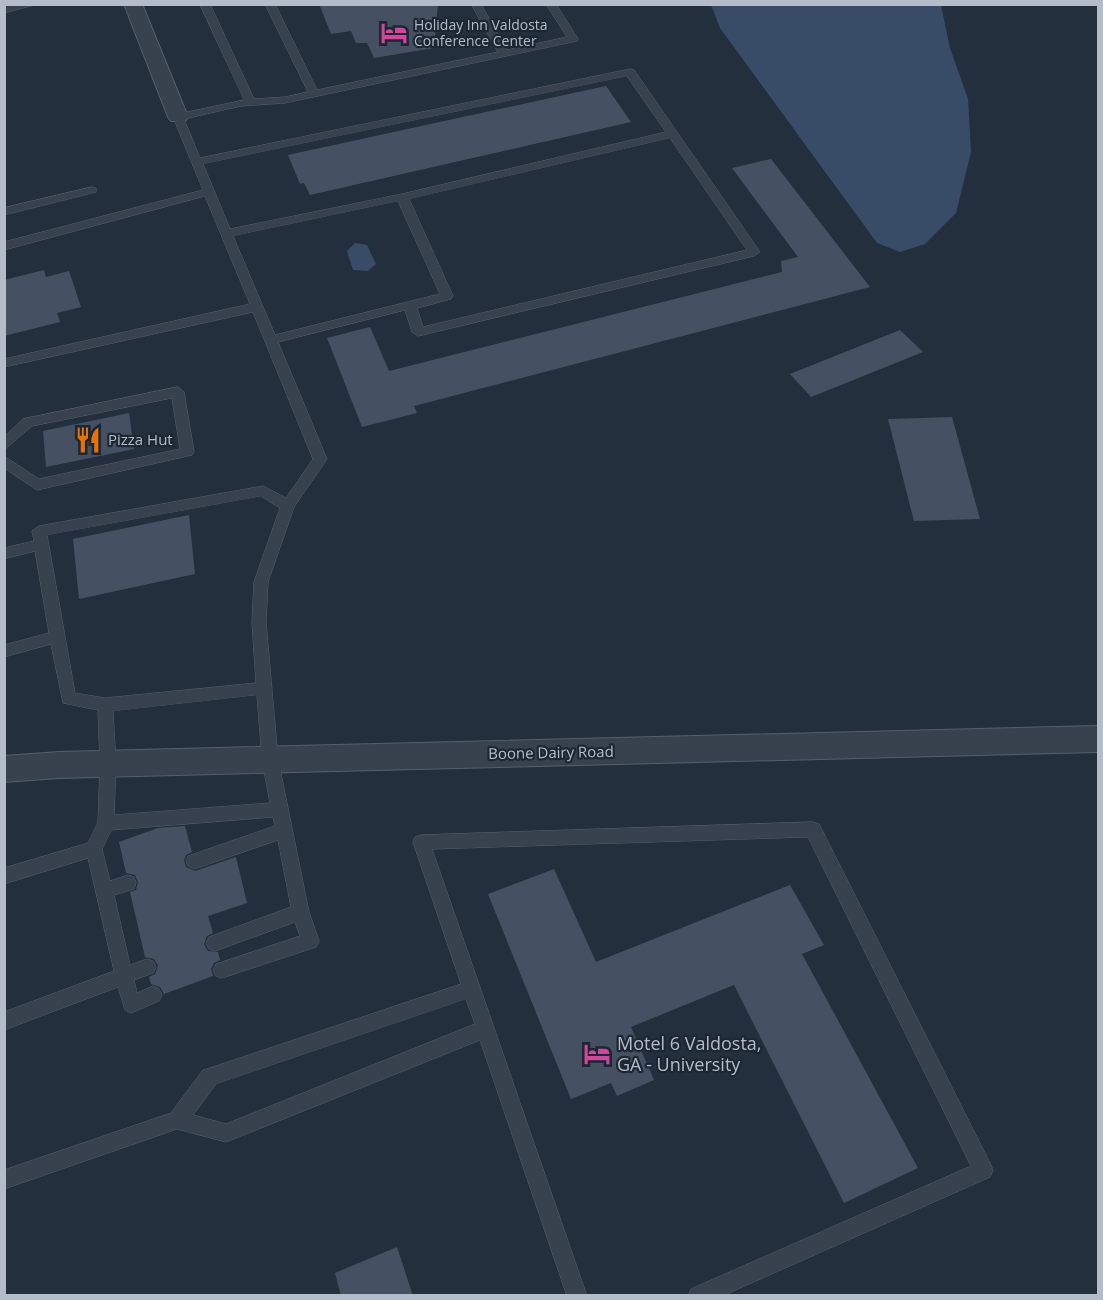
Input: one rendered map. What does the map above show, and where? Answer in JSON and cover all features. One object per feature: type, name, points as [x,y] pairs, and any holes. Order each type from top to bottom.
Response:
[{"type":"street","points":[[133,4],[178,117]]},
{"type":"street","name":"Boone Dairy Road","points":[[4,769],[270,759],[1098,740]]},
{"type":"lane","points":[[4,5],[9,4]]},
{"type":"lane","points":[[4,10],[33,4]]},
{"type":"lane","points":[[205,4],[250,102]]},
{"type":"lane","points":[[270,4],[314,94]]},
{"type":"lane","points":[[476,4],[504,53]]},
{"type":"lane","points":[[222,970],[310,941],[300,912],[270,759],[259,622],[261,582],[288,506],[320,459],[178,117],[250,102],[285,100],[573,39],[551,4]]},
{"type":"lane","points":[[196,162],[630,72],[754,252],[418,332],[410,305]]},
{"type":"lane","points":[[226,234],[402,197],[672,134]]},
{"type":"lane","points":[[4,212],[92,190]]},
{"type":"lane","points":[[4,246],[209,192]]},
{"type":"lane","points":[[270,340],[447,296],[402,197]]},
{"type":"lane","points":[[4,363],[256,307]]},
{"type":"lane","points":[[4,445],[28,422],[178,392],[187,452],[37,484],[4,461]]},
{"type":"lane","points":[[265,688],[105,705],[68,698],[39,531],[263,491],[288,506]]},
{"type":"lane","points":[[4,554],[42,544]]},
{"type":"lane","points":[[4,651],[56,638]]},
{"type":"lane","points":[[105,705],[108,764],[106,823],[94,849],[131,1004],[153,995]]},
{"type":"lane","points":[[106,823],[280,809]]},
{"type":"lane","points":[[577,1296],[421,842],[813,829],[984,1170],[698,1296]]},
{"type":"lane","points":[[194,861],[285,830]]},
{"type":"lane","points":[[4,876],[94,849]]},
{"type":"lane","points":[[104,891],[128,882]]},
{"type":"lane","points":[[215,943],[300,912]]},
{"type":"lane","points":[[4,1021],[147,967]]},
{"type":"lane","points":[[4,1180],[177,1120],[210,1077],[471,989]]},
{"type":"lane","points":[[177,1120],[226,1134],[485,1029]]},
{"type":"water","points":[[711,5],[941,5],[950,48],[968,99],[971,152],[956,213],[925,244],[900,252],[877,243],[720,28]]},
{"type":"water","points":[[355,243],[367,245],[376,264],[368,271],[353,270],[347,251]]},
{"type":"building","name":"Holiday Inn Valdosta Conference Center","points":[[319,4],[438,4],[434,48],[374,58],[367,43],[356,43],[351,31],[331,34]]},
{"type":"building","points":[[606,86],[631,122],[310,195],[304,183],[300,184],[288,155]]},
{"type":"building","points":[[771,159],[870,287],[414,406],[417,413],[362,427],[327,338],[370,327],[389,371],[782,272],[781,261],[798,257],[732,168]]},
{"type":"building","points":[[44,270],[46,277],[69,271],[81,307],[57,313],[60,322],[4,336],[4,280]]},
{"type":"building","points":[[900,330],[923,352],[811,397],[790,374]]},
{"type":"building","name":"Pizza Hut","points":[[129,413],[134,449],[46,467],[43,431]]},
{"type":"building","points":[[952,417],[980,519],[914,521],[888,419]]},
{"type":"building","points":[[189,515],[195,574],[79,599],[73,539]]},
{"type":"building","points":[[185,826],[192,852],[186,855],[184,860],[186,867],[195,871],[236,857],[247,903],[208,916],[213,933],[207,936],[204,944],[208,951],[218,952],[220,960],[214,963],[211,969],[213,976],[164,994],[160,987],[151,984],[149,977],[155,974],[158,966],[154,959],[145,957],[130,892],[136,890],[138,882],[135,875],[126,873],[119,842],[158,828]]},
{"type":"building","name":"Motel 6 Valdosta, GA - University","points":[[554,869],[596,962],[790,885],[824,945],[802,954],[918,1168],[844,1203],[734,985],[631,1027],[654,1080],[617,1096],[611,1083],[571,1099],[488,894]]},
{"type":"building","points":[[397,1247],[413,1296],[341,1296],[335,1273]]},
{"type":"place","name":"Holiday Inn Valdosta Conference Center","points":[[394,33]]},
{"type":"place","name":"Pizza Hut","points":[[88,440]]},
{"type":"place","name":"Motel 6 Valdosta, GA - University","points":[[597,1054]]}]
